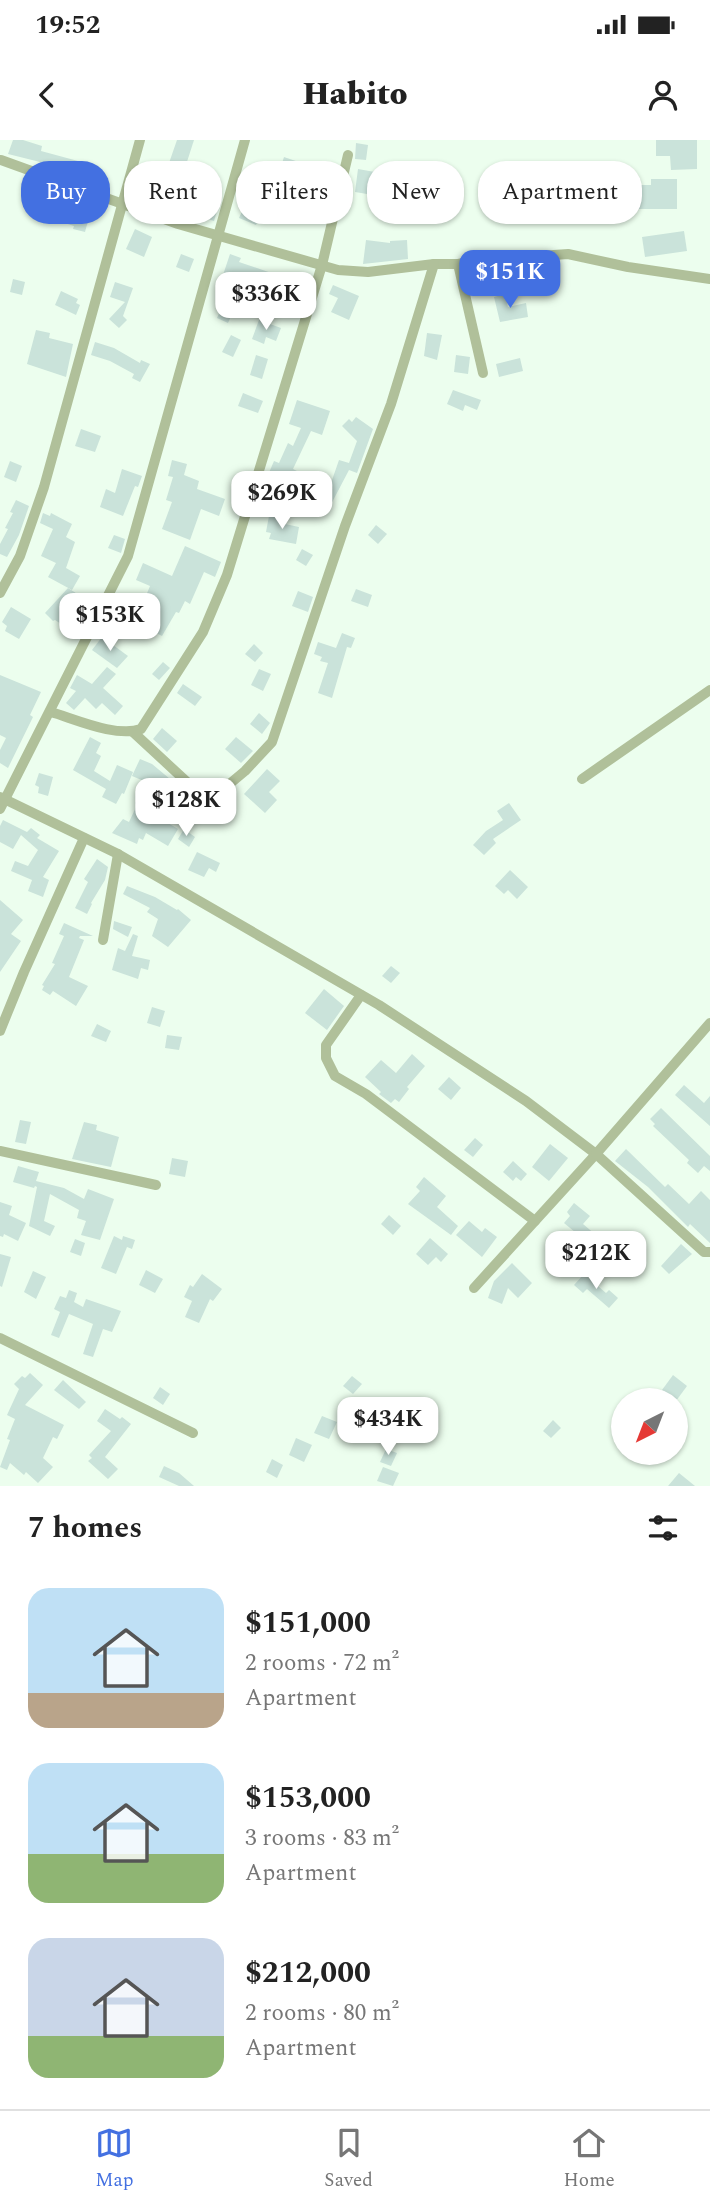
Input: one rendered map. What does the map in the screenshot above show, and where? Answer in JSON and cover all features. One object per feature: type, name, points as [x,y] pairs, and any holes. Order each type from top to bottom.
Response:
[{"type":"street","points":[[135,161],[140,140]]},
{"type":"street","points":[[245,140],[128,556],[51,712],[2,801],[118,854],[361,995],[526,1101],[596,1154],[704,1252],[710,1252]]},
{"type":"street","points":[[0,155],[0,162],[124,204],[44,487],[20,556],[0,593]]},
{"type":"street","points":[[51,712],[118,731],[133,732],[141,729],[203,632],[227,575],[322,265],[348,155]]},
{"type":"street","points":[[184,224],[338,270],[368,272],[568,254],[628,267],[710,279]]},
{"type":"street","points":[[133,732],[188,783],[204,790],[220,791],[245,771],[272,742],[345,526],[391,404],[434,264]]},
{"type":"street","points":[[458,264],[483,373]]},
{"type":"street","points":[[582,779],[710,690]]},
{"type":"street","points":[[0,1031],[6,1000],[84,838]]},
{"type":"street","points":[[103,940],[118,854]]},
{"type":"street","points":[[361,995],[326,1045],[326,1058],[335,1076],[366,1094],[535,1221]]},
{"type":"street","points":[[474,1287],[596,1154],[710,1023]]},
{"type":"street","points":[[0,1152],[156,1185]]},
{"type":"street","points":[[0,1338],[193,1433]]},
{"type":"building","points":[[13,140],[23,140],[42,146],[41,151],[78,161],[36,161],[8,154]]},
{"type":"building","points":[[177,140],[194,140],[187,161],[170,161]]},
{"type":"building","points":[[656,140],[697,140],[697,169],[671,170],[670,156],[656,156]]},
{"type":"building","points":[[356,143],[368,145],[366,160],[355,159]]},
{"type":"building","points":[[358,169],[367,171],[367,194],[355,192]]},
{"type":"building","points":[[651,179],[677,179],[677,209],[642,209],[642,185],[651,185]]},
{"type":"building","points":[[68,224],[87,224],[85,232],[73,229],[74,226]]},
{"type":"building","points":[[135,229],[152,237],[144,257],[126,249]]},
{"type":"building","points":[[684,231],[687,251],[645,257],[642,237]]},
{"type":"building","points":[[366,240],[390,243],[407,240],[408,259],[363,264]]},
{"type":"building","points":[[181,254],[194,259],[189,272],[176,267]]},
{"type":"building","points":[[230,254],[241,258],[239,262],[283,277],[273,307],[260,303],[265,288],[239,279],[232,294],[219,287]]},
{"type":"building","points":[[13,279],[25,282],[22,295],[10,292]]},
{"type":"building","points":[[115,282],[133,288],[123,316],[127,320],[119,328],[109,319],[125,302],[110,297]]},
{"type":"building","points":[[333,285],[359,296],[349,320],[331,312],[338,298],[329,294]]},
{"type":"building","points":[[61,291],[78,299],[76,303],[80,305],[76,315],[55,305]]},
{"type":"building","points":[[505,294],[508,307],[526,303],[528,317],[500,322],[494,297]]},
{"type":"building","points":[[227,296],[238,301],[228,323],[217,318]]},
{"type":"building","points":[[259,320],[281,328],[276,341],[266,337],[264,344],[252,339]]},
{"type":"building","points":[[36,330],[50,333],[49,338],[73,344],[66,377],[27,364]]},
{"type":"building","points":[[427,333],[442,335],[437,360],[424,356]]},
{"type":"building","points":[[231,335],[241,340],[233,357],[222,352]]},
{"type":"building","points":[[95,342],[114,348],[140,363],[141,360],[150,364],[140,382],[132,378],[134,374],[110,361],[91,355]]},
{"type":"building","points":[[256,355],[268,359],[262,379],[250,375]]},
{"type":"building","points":[[456,355],[470,357],[468,374],[454,372]]},
{"type":"building","points":[[520,358],[523,371],[499,377],[496,364]]},
{"type":"building","points":[[453,390],[481,400],[477,410],[465,405],[463,411],[447,404]]},
{"type":"building","points":[[243,393],[263,401],[258,413],[238,406]]},
{"type":"building","points":[[297,400],[330,411],[322,435],[311,431],[293,469],[299,472],[293,486],[268,475],[274,461],[279,463],[288,443],[293,446],[301,428],[289,424]]},
{"type":"building","points":[[356,417],[373,429],[357,473],[349,470],[328,510],[323,516],[318,512],[316,515],[307,506],[318,493],[321,497],[328,482],[331,483],[339,460],[349,463],[357,441],[342,426],[349,419],[352,422]]},
{"type":"building","points":[[81,429],[101,436],[95,452],[75,446]]},
{"type":"building","points":[[172,460],[187,464],[184,475],[199,481],[197,489],[225,499],[219,516],[201,509],[190,540],[162,529],[172,502],[166,500],[173,477],[168,476]]},
{"type":"building","points":[[10,461],[22,466],[16,482],[4,477]]},
{"type":"building","points":[[122,469],[142,476],[123,516],[100,507],[106,489],[115,493]]},
{"type":"building","points":[[16,500],[29,506],[19,535],[7,557],[0,554],[0,544],[8,529],[5,528]]},
{"type":"building","points":[[43,513],[50,516],[51,513],[72,524],[66,537],[75,542],[66,568],[80,576],[72,590],[48,577],[56,563],[41,556],[53,529],[40,523]]},
{"type":"building","points":[[269,516],[286,519],[285,524],[299,527],[296,544],[269,539],[271,533],[266,532]]},
{"type":"building","points":[[376,525],[387,534],[378,544],[368,535]]},
{"type":"building","points":[[114,535],[125,539],[121,553],[108,548]]},
{"type":"building","points":[[185,546],[221,562],[215,577],[204,572],[190,604],[185,601],[162,636],[152,631],[153,627],[149,625],[157,609],[143,603],[150,586],[136,580],[143,563],[172,576]]},
{"type":"building","points":[[302,549],[313,555],[306,566],[296,560]]},
{"type":"building","points":[[68,588],[79,595],[67,615],[81,625],[75,633],[53,621],[45,613]]},
{"type":"building","points":[[356,589],[372,595],[368,607],[351,601]]},
{"type":"building","points":[[298,591],[313,597],[308,612],[292,606]]},
{"type":"building","points":[[11,607],[31,619],[19,639],[5,631],[7,626],[2,622]]},
{"type":"building","points":[[122,609],[133,615],[126,626],[116,620]]},
{"type":"building","points":[[342,633],[355,638],[351,648],[347,647],[332,698],[318,693],[328,663],[320,661],[322,657],[314,654],[318,642],[336,648]]},
{"type":"building","points":[[102,637],[128,656],[117,668],[92,650]]},
{"type":"building","points":[[254,644],[263,653],[255,662],[245,654]]},
{"type":"building","points":[[163,662],[170,668],[159,680],[152,674]]},
{"type":"building","points":[[107,667],[116,674],[103,688],[123,706],[115,715],[102,703],[96,709],[85,698],[74,710],[66,703],[76,691],[70,688],[77,675],[92,684]]},
{"type":"building","points":[[259,669],[271,674],[263,691],[251,685]]},
{"type":"building","points":[[0,675],[41,692],[30,715],[33,717],[8,768],[0,763],[0,750],[6,738],[0,735]]},
{"type":"building","points":[[183,684],[202,697],[195,706],[177,693]]},
{"type":"building","points":[[259,713],[270,723],[262,734],[250,724]]},
{"type":"building","points":[[162,728],[177,741],[167,752],[153,739]]},
{"type":"building","points":[[90,737],[101,743],[96,753],[101,756],[94,771],[110,781],[117,765],[133,772],[124,794],[122,793],[116,804],[102,797],[106,789],[73,770]]},
{"type":"building","points":[[236,737],[253,751],[241,763],[225,749]]},
{"type":"building","points":[[140,759],[152,764],[176,784],[153,814],[178,829],[168,846],[146,833],[143,840],[139,838],[137,844],[112,833],[123,819],[129,822],[137,805],[135,803],[151,784],[132,776]]},
{"type":"building","points":[[267,769],[280,781],[269,792],[277,800],[265,813],[244,794]]},
{"type":"building","points":[[39,773],[53,777],[48,796],[38,793],[39,787],[35,785]]},
{"type":"building","points":[[509,803],[521,820],[493,839],[496,843],[484,855],[473,845],[486,831],[503,820],[497,811]]},
{"type":"building","points":[[3,820],[27,832],[31,828],[40,835],[37,838],[59,851],[43,877],[49,880],[43,897],[28,891],[32,880],[11,871],[15,861],[28,866],[38,850],[21,835],[13,849],[0,842],[0,826]]},
{"type":"building","points":[[184,829],[195,837],[189,847],[178,839]]},
{"type":"building","points":[[197,852],[220,863],[216,872],[209,868],[204,877],[188,870]]},
{"type":"building","points":[[97,859],[108,867],[105,880],[87,914],[75,908],[88,882],[84,879]]},
{"type":"building","points":[[510,870],[528,887],[517,899],[508,890],[504,894],[495,886]]},
{"type":"building","points":[[127,886],[178,909],[191,920],[168,947],[152,936],[158,919],[147,912],[150,908],[123,894]]},
{"type":"building","points":[[0,900],[23,920],[11,934],[21,941],[0,972]]},
{"type":"building","points":[[114,921],[132,927],[128,937],[113,929]]},
{"type":"building","points":[[64,923],[93,936],[80,936],[79,938],[84,940],[69,977],[88,986],[76,1006],[53,991],[50,995],[42,990],[42,985],[55,964],[52,963],[64,936],[59,934]]},
{"type":"building","points":[[133,934],[138,936],[132,956],[150,960],[148,970],[141,968],[138,979],[112,970],[118,948],[125,951]]},
{"type":"building","points":[[391,966],[400,973],[391,983],[382,976]]},
{"type":"building","points":[[324,989],[344,1006],[327,1030],[305,1013]]},
{"type":"building","points":[[152,1007],[165,1011],[160,1027],[147,1023]]},
{"type":"building","points":[[97,1024],[111,1031],[106,1042],[91,1036]]},
{"type":"building","points":[[167,1035],[182,1037],[179,1050],[165,1048]]},
{"type":"building","points":[[412,1054],[425,1066],[407,1087],[409,1089],[399,1102],[395,1099],[391,1103],[379,1094],[381,1092],[365,1077],[381,1060],[396,1073]]},
{"type":"building","points":[[449,1077],[461,1088],[451,1100],[438,1089]]},
{"type":"building","points":[[684,1085],[704,1103],[710,1096],[710,1126],[675,1095]]},
{"type":"building","points":[[661,1108],[710,1156],[710,1171],[704,1166],[698,1173],[687,1163],[689,1160],[653,1126],[655,1124],[650,1119]]},
{"type":"building","points":[[20,1120],[31,1122],[26,1144],[15,1142]]},
{"type":"building","points":[[84,1122],[97,1125],[96,1130],[119,1137],[111,1167],[72,1159]]},
{"type":"building","points":[[475,1138],[483,1145],[473,1157],[464,1150]]},
{"type":"building","points":[[550,1144],[568,1158],[549,1181],[532,1167]]},
{"type":"building","points":[[626,1149],[665,1187],[668,1184],[689,1204],[701,1191],[710,1200],[710,1243],[690,1224],[688,1227],[648,1187],[615,1161]]},
{"type":"building","points":[[172,1158],[188,1161],[185,1177],[169,1174]]},
{"type":"building","points":[[513,1161],[527,1174],[521,1181],[516,1177],[513,1181],[503,1172]]},
{"type":"building","points":[[18,1166],[39,1172],[36,1181],[64,1188],[84,1199],[88,1189],[114,1199],[100,1240],[81,1235],[86,1221],[77,1218],[79,1210],[50,1194],[44,1221],[55,1226],[50,1236],[29,1226],[37,1187],[13,1182]]},
{"type":"building","points":[[424,1177],[446,1196],[437,1207],[458,1226],[451,1235],[408,1204],[420,1191],[416,1187]]},
{"type":"building","points":[[0,1202],[12,1206],[9,1215],[26,1223],[18,1241],[4,1234],[3,1237],[0,1236]]},
{"type":"building","points":[[574,1203],[590,1216],[583,1224],[603,1241],[590,1256],[578,1246],[581,1237],[564,1223],[570,1216],[567,1212]]},
{"type":"building","points":[[389,1215],[401,1226],[393,1235],[381,1224]]},
{"type":"building","points":[[469,1221],[482,1232],[485,1228],[497,1237],[482,1257],[456,1235]]},
{"type":"building","points":[[114,1236],[122,1240],[123,1236],[135,1240],[132,1249],[127,1247],[116,1274],[101,1268]]},
{"type":"building","points":[[430,1238],[448,1254],[441,1262],[436,1257],[428,1265],[416,1254]]},
{"type":"building","points":[[75,1239],[85,1243],[81,1256],[70,1252]]},
{"type":"building","points":[[681,1244],[692,1254],[669,1274],[661,1266]]},
{"type":"building","points":[[0,1254],[11,1257],[2,1287],[0,1286]]},
{"type":"building","points":[[512,1263],[532,1283],[518,1298],[508,1288],[502,1304],[488,1298],[494,1281]]},
{"type":"building","points":[[146,1270],[163,1279],[155,1293],[139,1285]]},
{"type":"building","points":[[33,1271],[46,1277],[36,1299],[24,1292]]},
{"type":"building","points":[[202,1274],[222,1289],[213,1301],[210,1299],[199,1323],[185,1317],[192,1301],[184,1297],[190,1285],[193,1287]]},
{"type":"building","points":[[584,1274],[606,1293],[609,1290],[618,1298],[609,1308],[587,1289],[583,1293],[574,1285]]},
{"type":"building","points":[[69,1290],[77,1293],[74,1302],[83,1307],[86,1299],[121,1311],[112,1332],[103,1329],[93,1357],[83,1354],[93,1324],[69,1314],[59,1338],[51,1335],[60,1312],[54,1309],[60,1296],[66,1298]]},
{"type":"building","points":[[30,1373],[43,1385],[25,1405],[64,1425],[57,1439],[53,1437],[43,1458],[53,1467],[38,1483],[10,1463],[7,1470],[0,1467],[15,1419],[7,1415],[19,1389],[14,1384]]},
{"type":"building","points":[[673,1375],[687,1386],[686,1388],[663,1388]]},
{"type":"building","points":[[352,1376],[362,1384],[353,1394],[343,1386]]},
{"type":"building","points":[[63,1380],[86,1402],[79,1409],[54,1390]]},
{"type":"building","points":[[160,1387],[170,1394],[163,1405],[153,1398]]},
{"type":"building","points":[[105,1409],[131,1424],[105,1457],[118,1469],[108,1479],[88,1461],[92,1458],[89,1455],[111,1431],[97,1421]]},
{"type":"building","points":[[322,1416],[337,1422],[329,1439],[314,1433]]},
{"type":"building","points":[[553,1420],[561,1428],[551,1438],[543,1431]]},
{"type":"building","points":[[296,1438],[312,1445],[304,1462],[289,1455]]},
{"type":"building","points":[[386,1449],[397,1453],[391,1466],[380,1462]]},
{"type":"building","points":[[272,1459],[283,1465],[277,1478],[266,1472]]},
{"type":"building","points":[[164,1466],[179,1473],[194,1486],[179,1486],[159,1477]]},
{"type":"building","points":[[383,1467],[399,1473],[393,1486],[377,1481]]},
{"type":"building","points":[[679,1473],[695,1486],[668,1486]]}]
